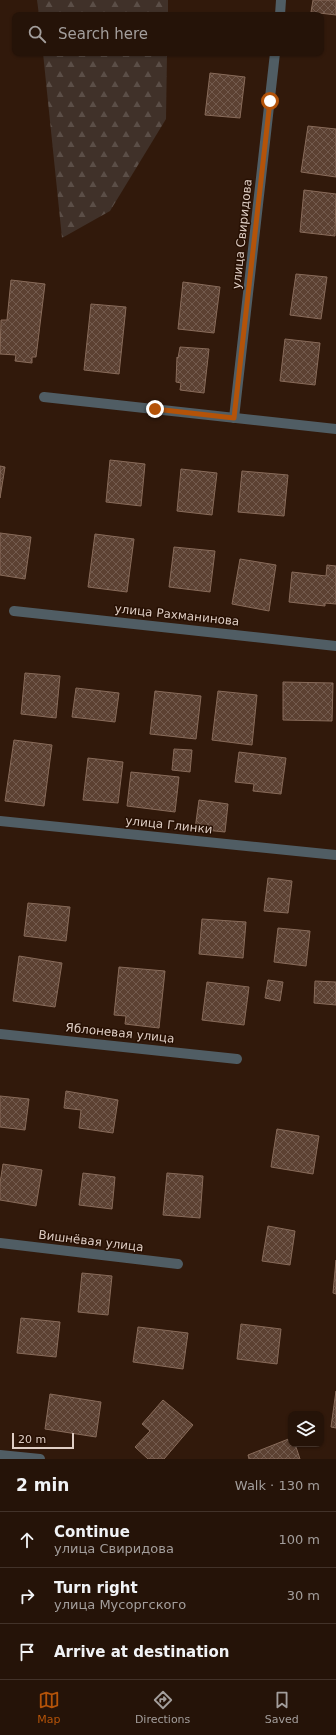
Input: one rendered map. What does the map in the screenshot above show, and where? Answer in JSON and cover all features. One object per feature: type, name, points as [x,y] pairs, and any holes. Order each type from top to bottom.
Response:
[{"type":"street","points":[[280,12],[281,0]]},
{"type":"street","name":"улица Свиридова","points":[[234,418],[275,56]]},
{"type":"street","points":[[44,397],[336,429]]},
{"type":"street","name":"улица Рахманинова","points":[[14,611],[336,646]]},
{"type":"street","name":"улица Глинки","points":[[0,821],[336,855]]},
{"type":"street","name":"Яблоневая улица","points":[[0,1034],[237,1059]]},
{"type":"street","name":"Вишнёвая улица","points":[[0,1243],[178,1264]]},
{"type":"street","points":[[0,1455],[40,1459]]},
{"type":"green space","points":[[37,0],[168,0],[168,12],[39,12]]},
{"type":"green space","points":[[43,56],[167,56],[166,119],[110,211],[62,238]]},
{"type":"building","points":[[313,0],[336,0],[336,15],[324,14],[324,12],[311,12]]},
{"type":"building","points":[[210,73],[245,77],[240,118],[205,115]]},
{"type":"building","points":[[308,126],[336,129],[336,177],[301,172]]},
{"type":"building","points":[[304,190],[336,194],[335,236],[300,232]]},
{"type":"building","points":[[296,274],[327,277],[321,319],[290,315]]},
{"type":"building","points":[[11,280],[45,284],[36,357],[32,357],[32,363],[15,361],[16,355],[0,354],[1,320],[7,320]]},
{"type":"building","points":[[183,282],[220,287],[214,333],[178,329]]},
{"type":"building","points":[[91,304],[126,307],[119,374],[84,370]]},
{"type":"building","points":[[285,339],[320,343],[315,385],[280,381]]},
{"type":"building","points":[[180,347],[209,349],[204,393],[180,390],[181,383],[176,382],[177,357],[178,358]]},
{"type":"building","points":[[110,460],[145,464],[141,506],[106,502]]},
{"type":"building","points":[[0,466],[5,467],[0,498]]},
{"type":"building","points":[[181,469],[217,473],[212,515],[177,511]]},
{"type":"building","points":[[242,471],[288,475],[284,516],[238,512]]},
{"type":"building","points":[[0,533],[31,537],[25,579],[0,575]]},
{"type":"building","points":[[95,534],[134,539],[127,592],[88,587]]},
{"type":"building","points":[[174,547],[215,551],[210,592],[169,587]]},
{"type":"building","points":[[240,559],[276,565],[269,611],[232,604]]},
{"type":"building","points":[[327,565],[336,566],[336,604],[325,603],[325,606],[289,602],[292,572],[326,576]]},
{"type":"building","points":[[25,673],[60,676],[56,718],[21,714]]},
{"type":"building","points":[[283,682],[333,683],[332,721],[283,720]]},
{"type":"building","points":[[76,688],[119,693],[115,722],[72,717]]},
{"type":"building","points":[[155,691],[201,696],[196,739],[150,734]]},
{"type":"building","points":[[218,691],[257,695],[252,745],[212,740]]},
{"type":"building","points":[[14,740],[52,745],[44,806],[5,801]]},
{"type":"building","points":[[174,749],[192,750],[190,772],[172,770]]},
{"type":"building","points":[[239,752],[286,758],[281,794],[253,791],[254,784],[235,782]]},
{"type":"building","points":[[88,758],[123,762],[118,803],[83,800]]},
{"type":"building","points":[[131,772],[179,777],[175,812],[127,806]]},
{"type":"building","points":[[199,800],[228,804],[225,832],[195,829]]},
{"type":"building","points":[[268,878],[292,881],[288,913],[264,911]]},
{"type":"building","points":[[28,903],[70,907],[66,941],[24,936]]},
{"type":"building","points":[[202,919],[246,922],[243,958],[199,954]]},
{"type":"building","points":[[278,928],[310,931],[306,966],[274,962]]},
{"type":"building","points":[[19,956],[62,963],[55,1007],[13,1001]]},
{"type":"building","points":[[119,967],[165,971],[159,1028],[125,1024],[126,1016],[114,1015]]},
{"type":"building","points":[[268,980],[283,982],[280,1001],[265,998]]},
{"type":"building","points":[[315,981],[336,982],[336,1005],[314,1003]]},
{"type":"building","points":[[207,982],[249,987],[244,1025],[202,1020]]},
{"type":"building","points":[[66,1091],[118,1100],[113,1133],[79,1128],[81,1110],[64,1108]]},
{"type":"building","points":[[0,1096],[29,1099],[25,1130],[0,1127]]},
{"type":"building","points":[[277,1129],[319,1136],[313,1174],[271,1167]]},
{"type":"building","points":[[3,1164],[42,1170],[36,1206],[0,1200],[0,1183]]},
{"type":"building","points":[[83,1173],[115,1177],[112,1209],[79,1205]]},
{"type":"building","points":[[167,1173],[203,1176],[200,1218],[163,1215]]},
{"type":"building","points":[[268,1226],[295,1231],[290,1265],[262,1261]]},
{"type":"building","points":[[336,1260],[336,1294],[333,1293]]},
{"type":"building","points":[[82,1273],[112,1276],[108,1315],[78,1312]]},
{"type":"building","points":[[21,1318],[60,1322],[56,1357],[17,1353]]},
{"type":"building","points":[[241,1324],[281,1329],[277,1364],[237,1359]]},
{"type":"building","points":[[138,1327],[188,1333],[183,1369],[133,1362]]},
{"type":"building","points":[[336,1391],[336,1428],[331,1427]]},
{"type":"building","points":[[50,1394],[101,1402],[96,1437],[45,1429]]},
{"type":"building","points":[[163,1400],[193,1425],[164,1459],[148,1459],[135,1447],[150,1431],[142,1424]]},
{"type":"building","points":[[288,1439],[288,1447],[296,1447],[300,1459],[249,1459],[248,1455]]},
{"type":"route","points":[[155,409],[234,418],[270,101]]}]
